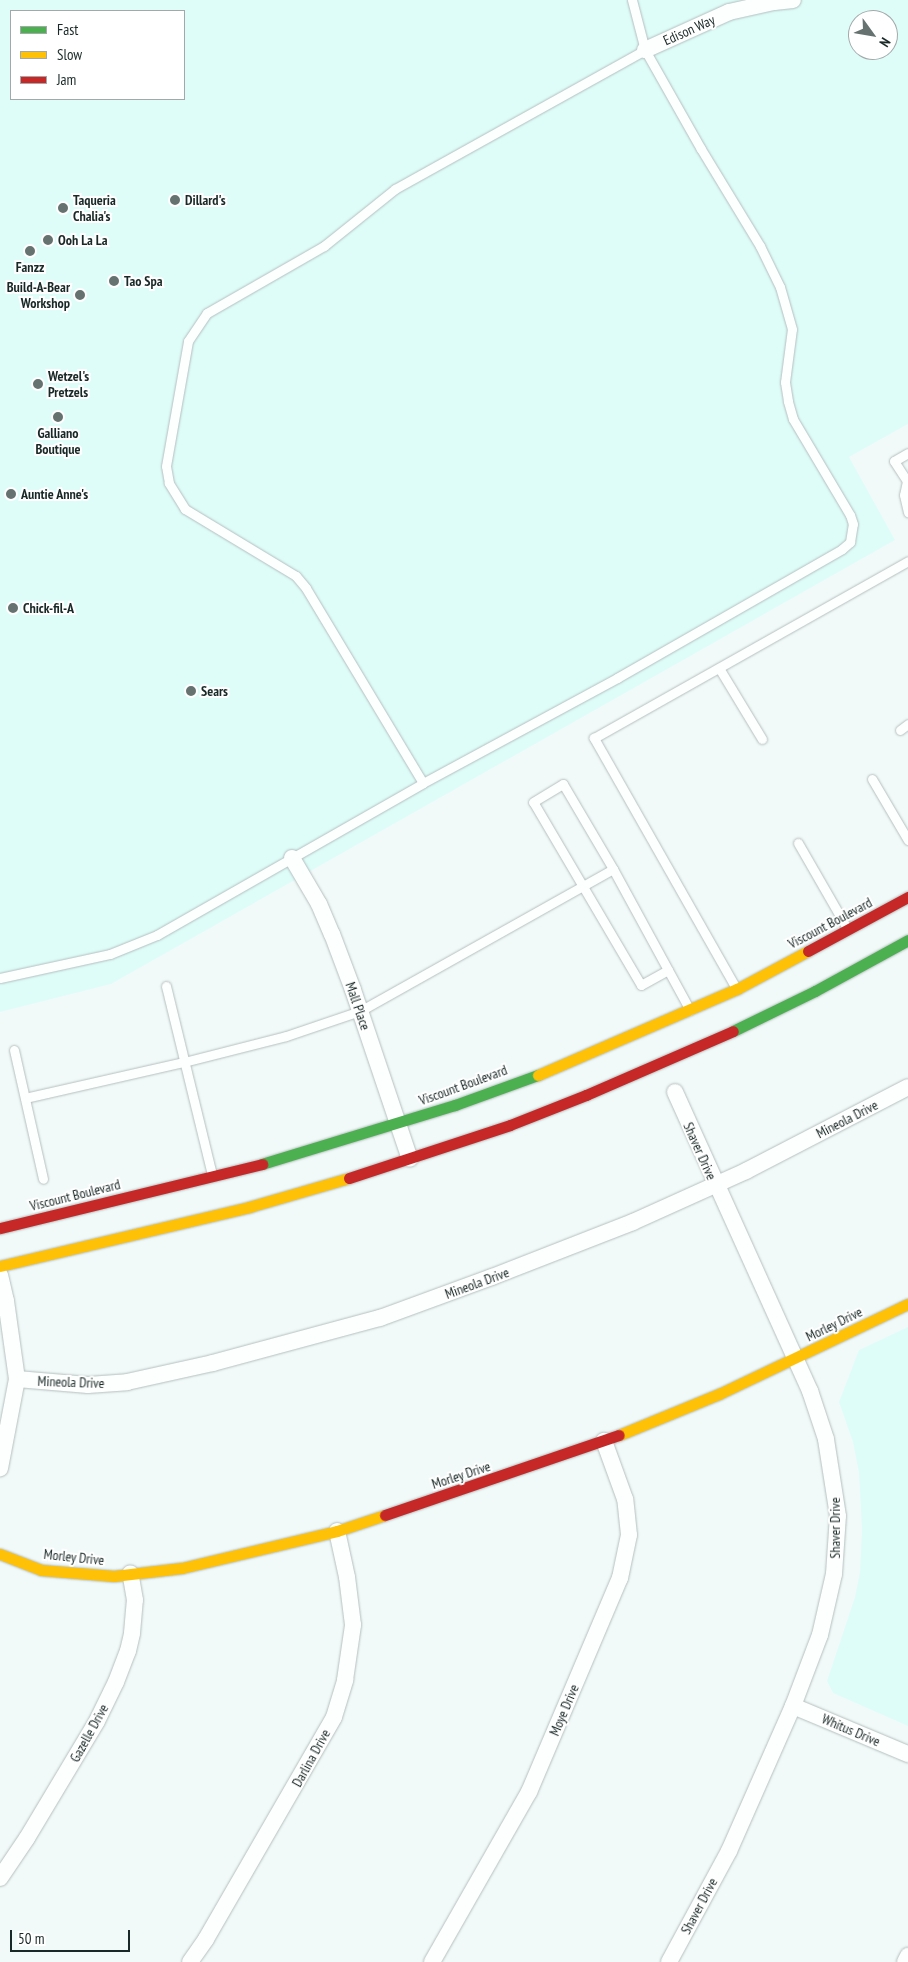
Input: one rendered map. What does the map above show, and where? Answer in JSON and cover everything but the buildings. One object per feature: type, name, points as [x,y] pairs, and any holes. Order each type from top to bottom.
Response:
[{"type":"main road","name":"Viscount Boulevard","points":[[0,1228],[280,1159],[455,1105],[567,1064],[692,1014],[908,897]]},
{"type":"main road","points":[[0,1266],[249,1207],[410,1159],[586,1096],[704,1039],[815,991],[908,940]]},
{"type":"main road","name":"Morley Drive","points":[[0,1554],[41,1570],[114,1576],[182,1568],[337,1531],[604,1442],[794,1359],[908,1304]]},
{"type":"street","name":"Edison Way","points":[[645,50],[729,12],[774,2],[793,0]]},
{"type":"street","name":"Mall Place","points":[[292,858],[319,904],[360,1011],[396,1123],[410,1159]]},
{"type":"street","name":"Mineola Drive","points":[[17,1379],[88,1385],[127,1382],[213,1363],[380,1318],[568,1248],[716,1186],[908,1087]]},
{"type":"street","name":"Shaver Drive","points":[[669,1962],[729,1851],[793,1706],[820,1635],[832,1590],[838,1516],[826,1439],[810,1391],[675,1092]]},
{"type":"street","points":[[0,1275],[6,1301],[17,1379],[0,1468]]},
{"type":"street","name":"Moye Drive","points":[[432,1962],[529,1792],[620,1578],[628,1536],[625,1499],[604,1442]]},
{"type":"street","name":"Darlina Drive","points":[[190,1962],[216,1923],[334,1717],[345,1680],[353,1625],[347,1577],[337,1531]]},
{"type":"street","name":"Gazelle Drive","points":[[0,1878],[27,1838],[96,1721],[116,1682],[128,1651],[132,1633],[135,1600],[130,1573]]},
{"type":"street","name":"Whitus Drive","points":[[793,1706],[908,1754]]},
{"type":"street","points":[[905,1962],[908,1956]]},
{"type":"lane","points":[[0,978],[131,948],[157,935],[422,783],[617,678],[842,549],[850,542],[854,524],[850,514],[794,419],[788,401],[785,382],[792,329],[780,286],[760,246],[701,149],[645,50],[632,0]]},
{"type":"lane","points":[[422,783],[306,588],[296,576],[185,509],[169,484],[166,466],[188,341],[207,313],[324,246],[395,190],[645,50]]},
{"type":"lane","points":[[908,453],[894,461],[907,481],[904,495],[908,513]]},
{"type":"lane","points":[[736,989],[594,738],[907,563]]},
{"type":"lane","points":[[719,668],[762,740]]},
{"type":"lane","points":[[872,778],[908,840]]},
{"type":"lane","points":[[668,970],[641,985],[533,802],[563,784],[613,868],[692,1014]]},
{"type":"lane","points":[[798,843],[848,931]]},
{"type":"lane","points":[[25,1098],[184,1062],[286,1036],[360,1011],[613,868]]},
{"type":"lane","points":[[166,986],[212,1177]]},
{"type":"lane","points":[[14,1050],[43,1179]]},
{"type":"shaded area","points":[[0,0],[908,0],[908,424],[849,457],[895,540],[111,984],[0,1012]]},
{"type":"shaded area","points":[[908,1327],[908,1726],[833,1693],[827,1681],[855,1597],[860,1572],[862,1530],[859,1473],[853,1442],[839,1402],[859,1350]]},
{"type":"traffic: fast","points":[[733,1031],[815,991],[908,940]]},
{"type":"traffic: fast","points":[[262,1164],[455,1105],[538,1075]]},
{"type":"traffic: slow","points":[[538,1075],[737,989],[808,951]]},
{"type":"traffic: slow","points":[[0,1266],[249,1207],[349,1178]]},
{"type":"traffic: slow","points":[[619,1435],[719,1394],[908,1304]]},
{"type":"traffic: slow","points":[[0,1554],[41,1570],[114,1576],[182,1568],[337,1531],[385,1515]]},
{"type":"traffic: jam","points":[[808,951],[908,897]]},
{"type":"traffic: jam","points":[[349,1178],[510,1125],[586,1095],[733,1031]]},
{"type":"traffic: jam","points":[[0,1228],[262,1164]]},
{"type":"traffic: jam","points":[[385,1515],[619,1435]]},
{"type":"place","name":"Dillard's","points":[[175,200]]},
{"type":"place","name":"Taqueria Chalia's","points":[[63,208]]},
{"type":"place","name":"Ooh La La","points":[[48,240]]},
{"type":"place","name":"Fanzz","points":[[30,251]]},
{"type":"place","name":"Tao Spa","points":[[114,281]]},
{"type":"place","name":"Build-A-Bear Workshop","points":[[80,295]]},
{"type":"place","name":"Wetzel's Pretzels","points":[[38,384]]},
{"type":"place","name":"Galliano Boutique","points":[[58,417]]},
{"type":"place","name":"Auntie Anne's","points":[[11,494]]},
{"type":"place","name":"Chick-fil-A","points":[[13,608]]},
{"type":"place","name":"Sears","points":[[191,691]]}]
